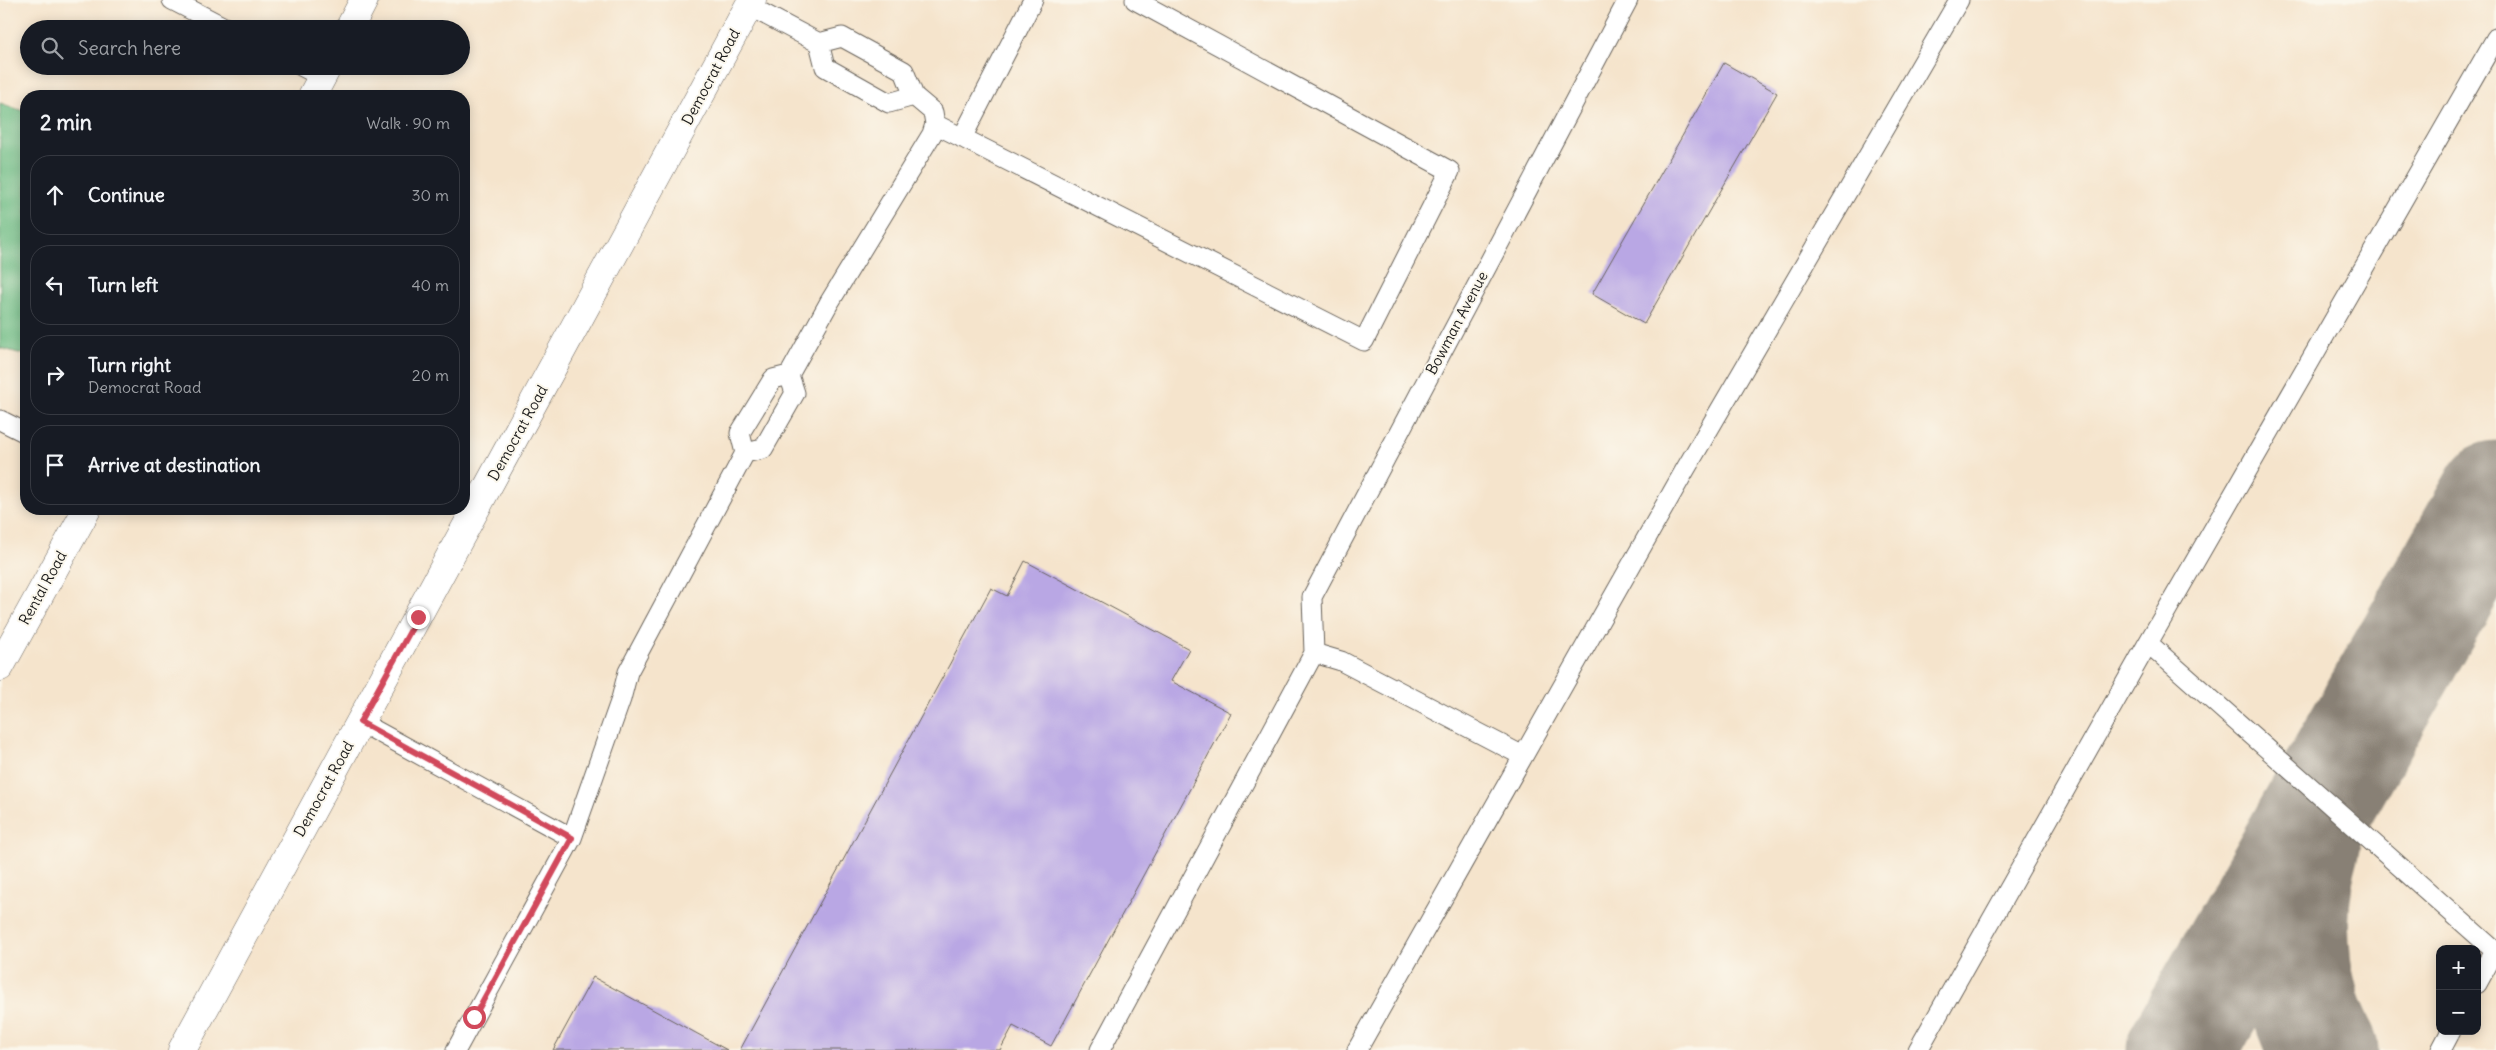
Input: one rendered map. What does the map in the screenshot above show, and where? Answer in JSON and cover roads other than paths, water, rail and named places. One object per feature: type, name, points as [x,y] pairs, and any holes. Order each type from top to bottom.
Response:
[{"type":"main road","points":[[354,20],[364,0]]},
{"type":"main road","name":"Democrat Road","points":[[182,1050],[751,3]]},
{"type":"main road","name":"Rental Road","points":[[3,655],[84,515]]},
{"type":"lane","points":[[172,0],[211,20]]},
{"type":"lane","points":[[962,138],[1033,0]]},
{"type":"lane","points":[[935,124],[1364,341],[1450,171],[1135,0]]},
{"type":"lane","name":"Bowman Avenue","points":[[1314,653],[1312,597],[1628,0]]},
{"type":"lane","points":[[1357,1050],[1685,470],[1959,0]]},
{"type":"lane","points":[[456,1050],[572,838],[621,699],[628,672],[746,453],[740,433],[773,379],[789,375],[829,303],[932,134],[935,124],[933,112],[914,96],[904,71],[842,37],[819,43],[751,3]]},
{"type":"lane","points":[[1918,1050],[2148,643],[2496,38]]},
{"type":"lane","points":[[819,43],[825,67],[874,95],[889,103],[914,96]]},
{"type":"lane","points":[[746,453],[763,449],[777,426],[795,393],[789,375]]},
{"type":"lane","points":[[0,420],[20,430]]},
{"type":"lane","points":[[2148,643],[2496,951],[2481,977]]},
{"type":"lane","points":[[1100,1050],[1314,653],[1341,661],[1523,756]]},
{"type":"lane","points":[[360,722],[572,838]]},
{"type":"lane","points":[[2441,1050],[2449,1035]]}]
